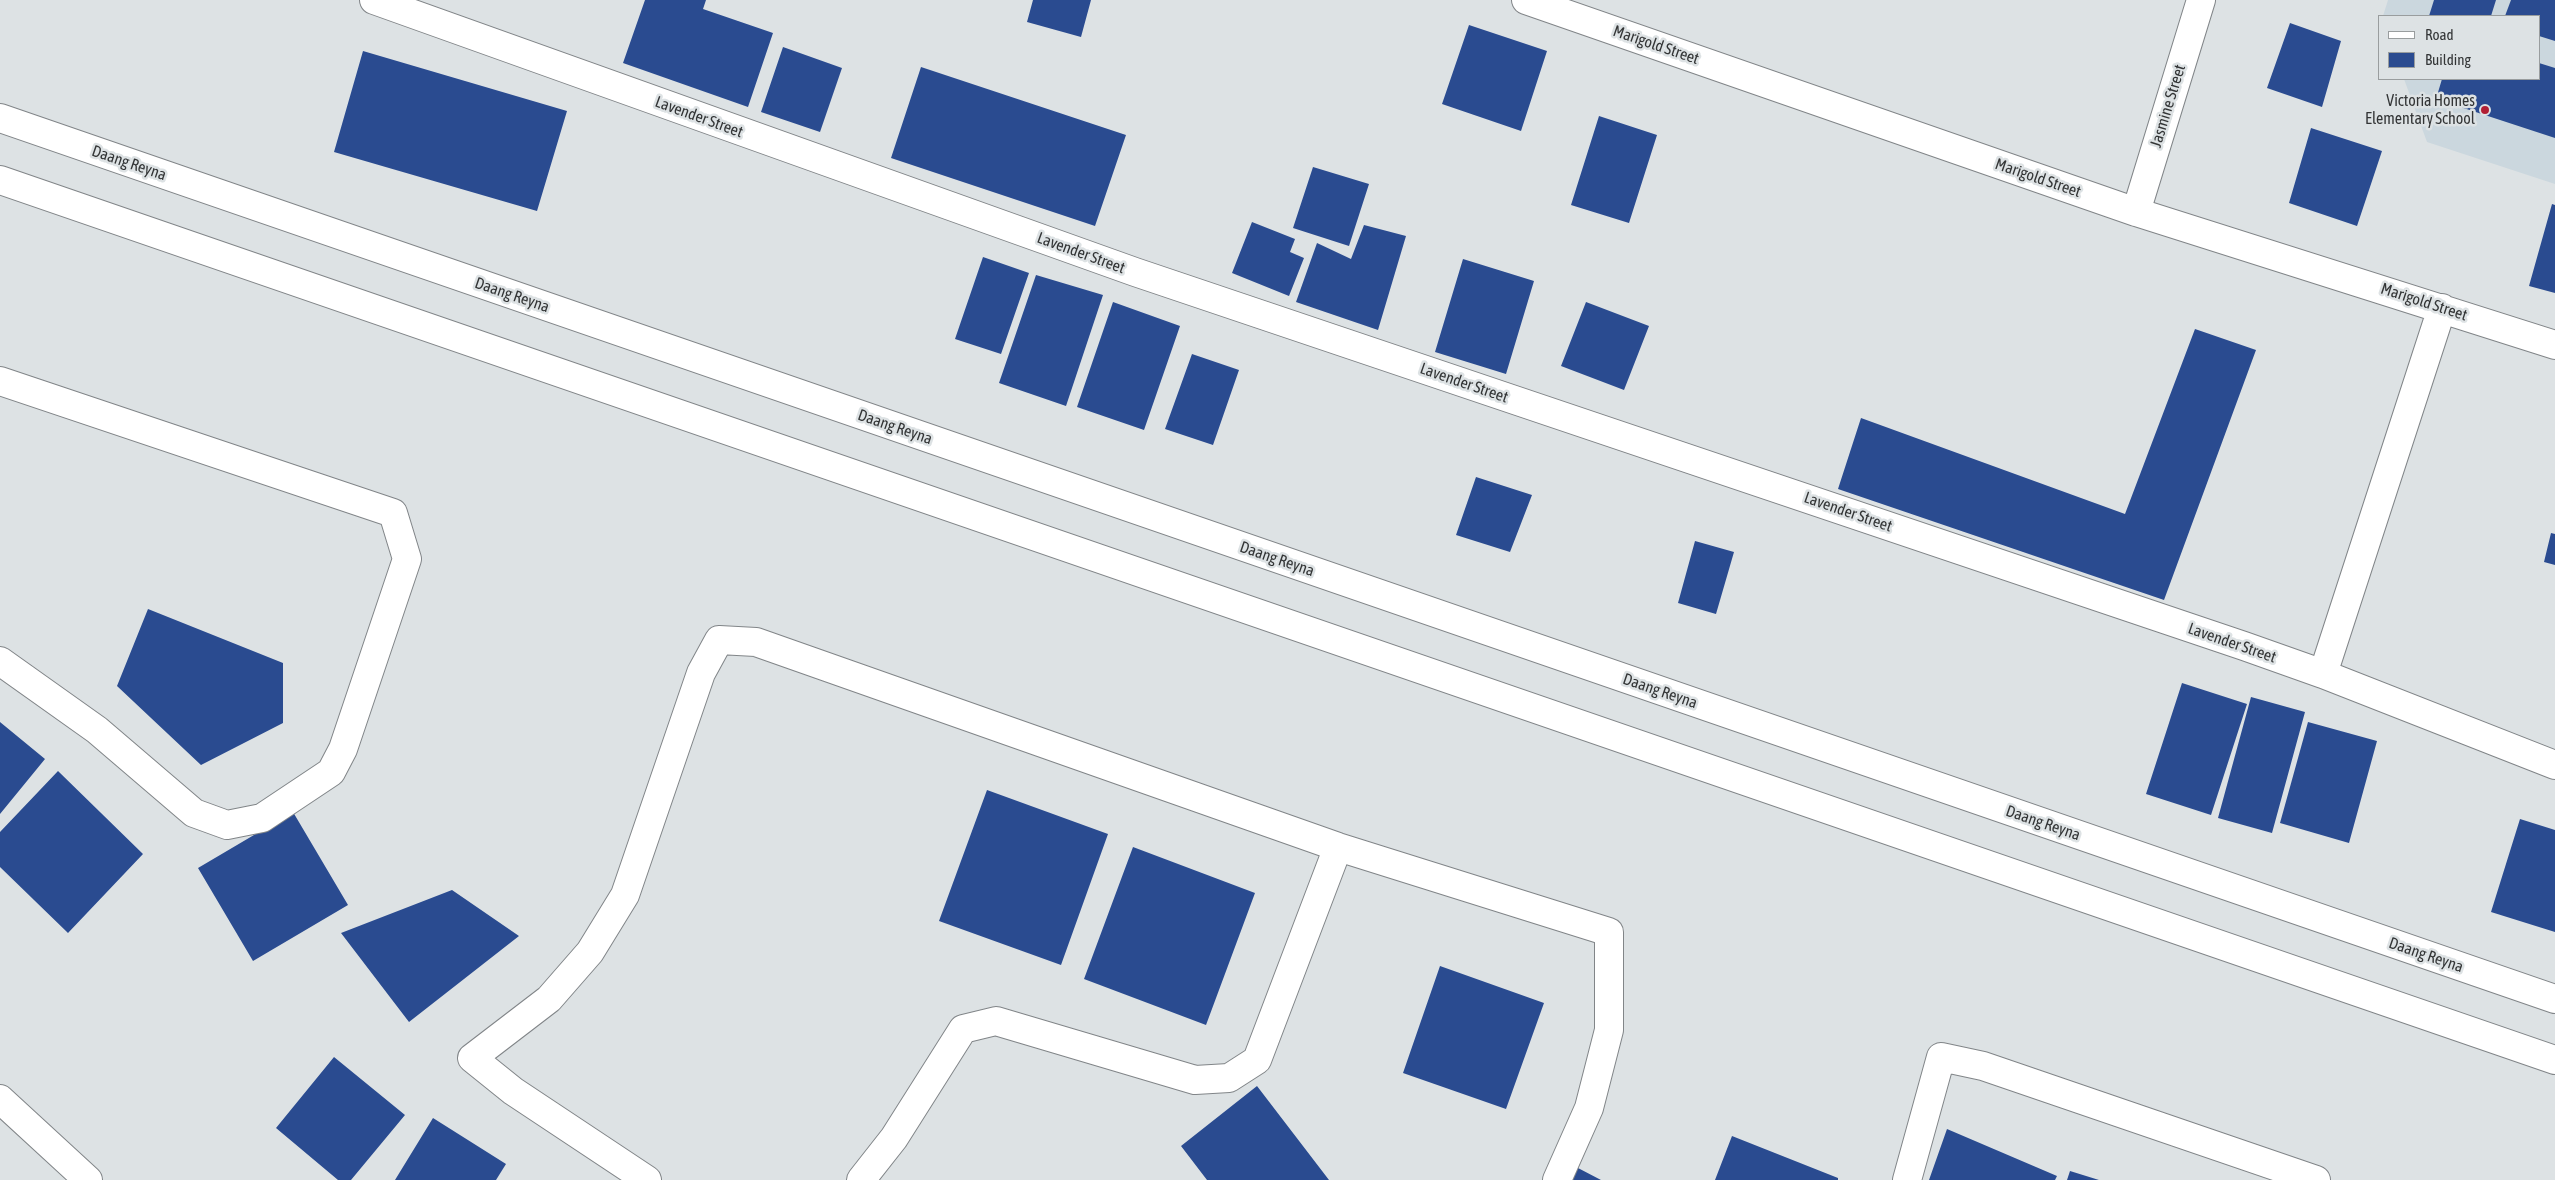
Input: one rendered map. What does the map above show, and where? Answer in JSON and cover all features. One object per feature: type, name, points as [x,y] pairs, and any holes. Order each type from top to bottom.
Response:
[{"type":"street","name":"Lavender Street","points":[[374,0],[1135,272],[2323,674],[2555,764]]},
{"type":"street","name":"Marigold Street","points":[[1526,0],[2136,212],[2442,308],[2555,346]]},
{"type":"street","name":"Jasmine Street","points":[[2136,212],[2201,0]]},
{"type":"street","name":"Daang Reyna","points":[[0,118],[2555,999]]},
{"type":"street","points":[[0,180],[2555,1060]]},
{"type":"street","points":[[2323,674],[2442,308]]},
{"type":"street","points":[[0,381],[393,513],[407,559],[343,749],[331,772],[262,818],[227,825],[194,813],[96,730],[0,661]]},
{"type":"street","points":[[647,1180],[513,1092],[472,1058],[549,999],[590,952],[625,895],[701,673],[719,640],[756,642],[1338,846],[1609,932],[1609,1030],[1589,1108],[1557,1180]]},
{"type":"street","points":[[861,1180],[894,1138],[963,1029],[996,1021],[1195,1080],[1229,1078],[1257,1060],[1338,846]]},
{"type":"street","points":[[1906,1180],[1941,1057],[1983,1066],[2316,1180]]},
{"type":"street","points":[[0,1099],[88,1180]]},
{"type":"shaded area","name":"Victoria Homes Elementary School","points":[[2388,0],[2555,0],[2555,184],[2427,142],[2404,80],[2540,80],[2540,15],[2383,15]]},
{"type":"building","points":[[645,0],[706,0],[703,9],[773,33],[748,107],[623,63]]},
{"type":"building","points":[[1033,0],[1091,0],[1081,37],[1027,22]]},
{"type":"building","points":[[2434,0],[2496,0],[2491,15],[2429,15]]},
{"type":"building","points":[[2511,0],[2555,0],[2555,41],[2540,36],[2540,15],[2505,15]]},
{"type":"building","points":[[2290,23],[2341,41],[2322,107],[2267,88]]},
{"type":"building","points":[[1469,25],[1547,51],[1521,131],[1442,104]]},
{"type":"building","points":[[783,47],[842,68],[820,132],[761,112]]},
{"type":"building","points":[[363,51],[567,111],[537,211],[334,152]]},
{"type":"building","points":[[2540,63],[2555,68],[2555,138],[2436,99],[2442,80],[2540,80]]},
{"type":"building","points":[[921,67],[1126,135],[1095,226],[891,158]]},
{"type":"building","points":[[1599,116],[1657,135],[1629,223],[1571,205]]},
{"type":"building","points":[[2311,128],[2382,151],[2357,226],[2289,203]]},
{"type":"building","points":[[1313,167],[1369,184],[1349,246],[1293,228]]},
{"type":"building","points":[[2552,204],[2555,205],[2555,293],[2529,286]]},
{"type":"building","points":[[1252,222],[1295,239],[1290,252],[1304,258],[1289,296],[1232,273]]},
{"type":"building","points":[[1364,225],[1406,236],[1378,330],[1296,302],[1317,243],[1351,259]]},
{"type":"building","points":[[983,257],[1029,273],[1001,354],[955,339]]},
{"type":"building","points":[[1463,259],[1534,281],[1506,374],[1435,352]]},
{"type":"building","points":[[1036,275],[1103,295],[1066,406],[999,383]]},
{"type":"building","points":[[1113,302],[1180,326],[1144,430],[1077,407]]},
{"type":"building","points":[[1586,302],[1649,326],[1624,390],[1561,366]]},
{"type":"building","points":[[2195,329],[2256,350],[2164,600],[1838,489],[1861,418],[2125,514]]},
{"type":"building","points":[[1192,354],[1239,370],[1213,445],[1165,429]]},
{"type":"building","points":[[1476,477],[1532,495],[1510,552],[1456,535]]},
{"type":"building","points":[[2551,533],[2555,534],[2555,565],[2544,562]]},
{"type":"building","points":[[1695,541],[1734,552],[1716,614],[1678,603]]},
{"type":"building","points":[[148,609],[283,663],[283,723],[201,765],[117,686]]},
{"type":"building","points":[[2182,683],[2247,704],[2211,815],[2146,794]]},
{"type":"building","points":[[2251,697],[2305,712],[2272,833],[2218,818]]},
{"type":"building","points":[[0,722],[45,759],[0,814]]},
{"type":"building","points":[[2308,722],[2377,741],[2349,843],[2280,823]]},
{"type":"building","points":[[58,771],[143,854],[68,933],[0,867],[0,832]]},
{"type":"building","points":[[987,790],[1108,834],[1061,965],[939,921]]},
{"type":"building","points":[[293,812],[348,905],[253,961],[198,868]]},
{"type":"building","points":[[2520,819],[2555,830],[2555,932],[2491,912]]},
{"type":"building","points":[[1133,847],[1255,893],[1206,1025],[1084,979]]},
{"type":"building","points":[[452,890],[519,936],[409,1022],[341,933]]},
{"type":"building","points":[[1440,966],[1544,1003],[1506,1109],[1403,1073]]},
{"type":"building","points":[[334,1057],[405,1115],[351,1180],[338,1180],[276,1128]]},
{"type":"building","points":[[1257,1086],[1329,1180],[1207,1180],[1181,1146]]},
{"type":"building","points":[[433,1118],[506,1164],[496,1180],[395,1180]]},
{"type":"building","points":[[1947,1129],[2057,1176],[2055,1180],[1929,1180]]},
{"type":"building","points":[[1732,1136],[1838,1178],[1838,1180],[1715,1180]]},
{"type":"building","points":[[1578,1168],[1601,1180],[1572,1180]]},
{"type":"building","points":[[2070,1171],[2099,1180],[2067,1180]]},
{"type":"place","name":"Victoria Homes Elementary School","points":[[2485,110]]}]
